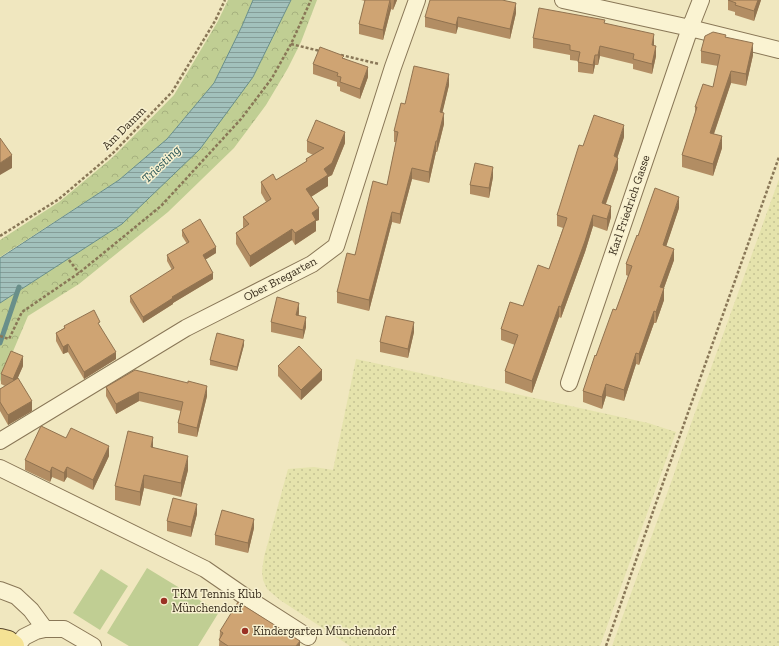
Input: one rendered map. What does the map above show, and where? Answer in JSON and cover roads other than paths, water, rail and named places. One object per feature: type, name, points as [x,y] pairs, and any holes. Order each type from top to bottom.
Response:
[{"type":"main road","points":[[0,640],[8,642],[14,646]]},
{"type":"street","name":"Ober Bregarten","points":[[0,441],[186,328],[312,264],[336,246],[393,67],[417,0]]},
{"type":"street","points":[[562,0],[690,28],[779,50]]},
{"type":"street","name":"Karl Friedrich Gasse","points":[[569,383],[690,28],[701,0]]},
{"type":"street","points":[[0,468],[205,569],[308,637]]},
{"type":"street","points":[[0,590],[16,596],[31,610],[45,629]]},
{"type":"street","points":[[17,646],[24,637],[36,631],[45,629],[64,629],[93,646]]},
{"type":"water","name":"Triesting","points":[[253,0],[291,0],[253,77],[200,149],[122,224],[0,303],[0,258],[119,180],[167,139],[214,83]]},
{"type":"waterway","points":[[0,343],[19,287]]},
{"type":"place","name":"TKM Tennis Klub Münchendorf","points":[[164,601]]},
{"type":"place","name":"Kindergarten Münchendorf","points":[[245,631]]}]
